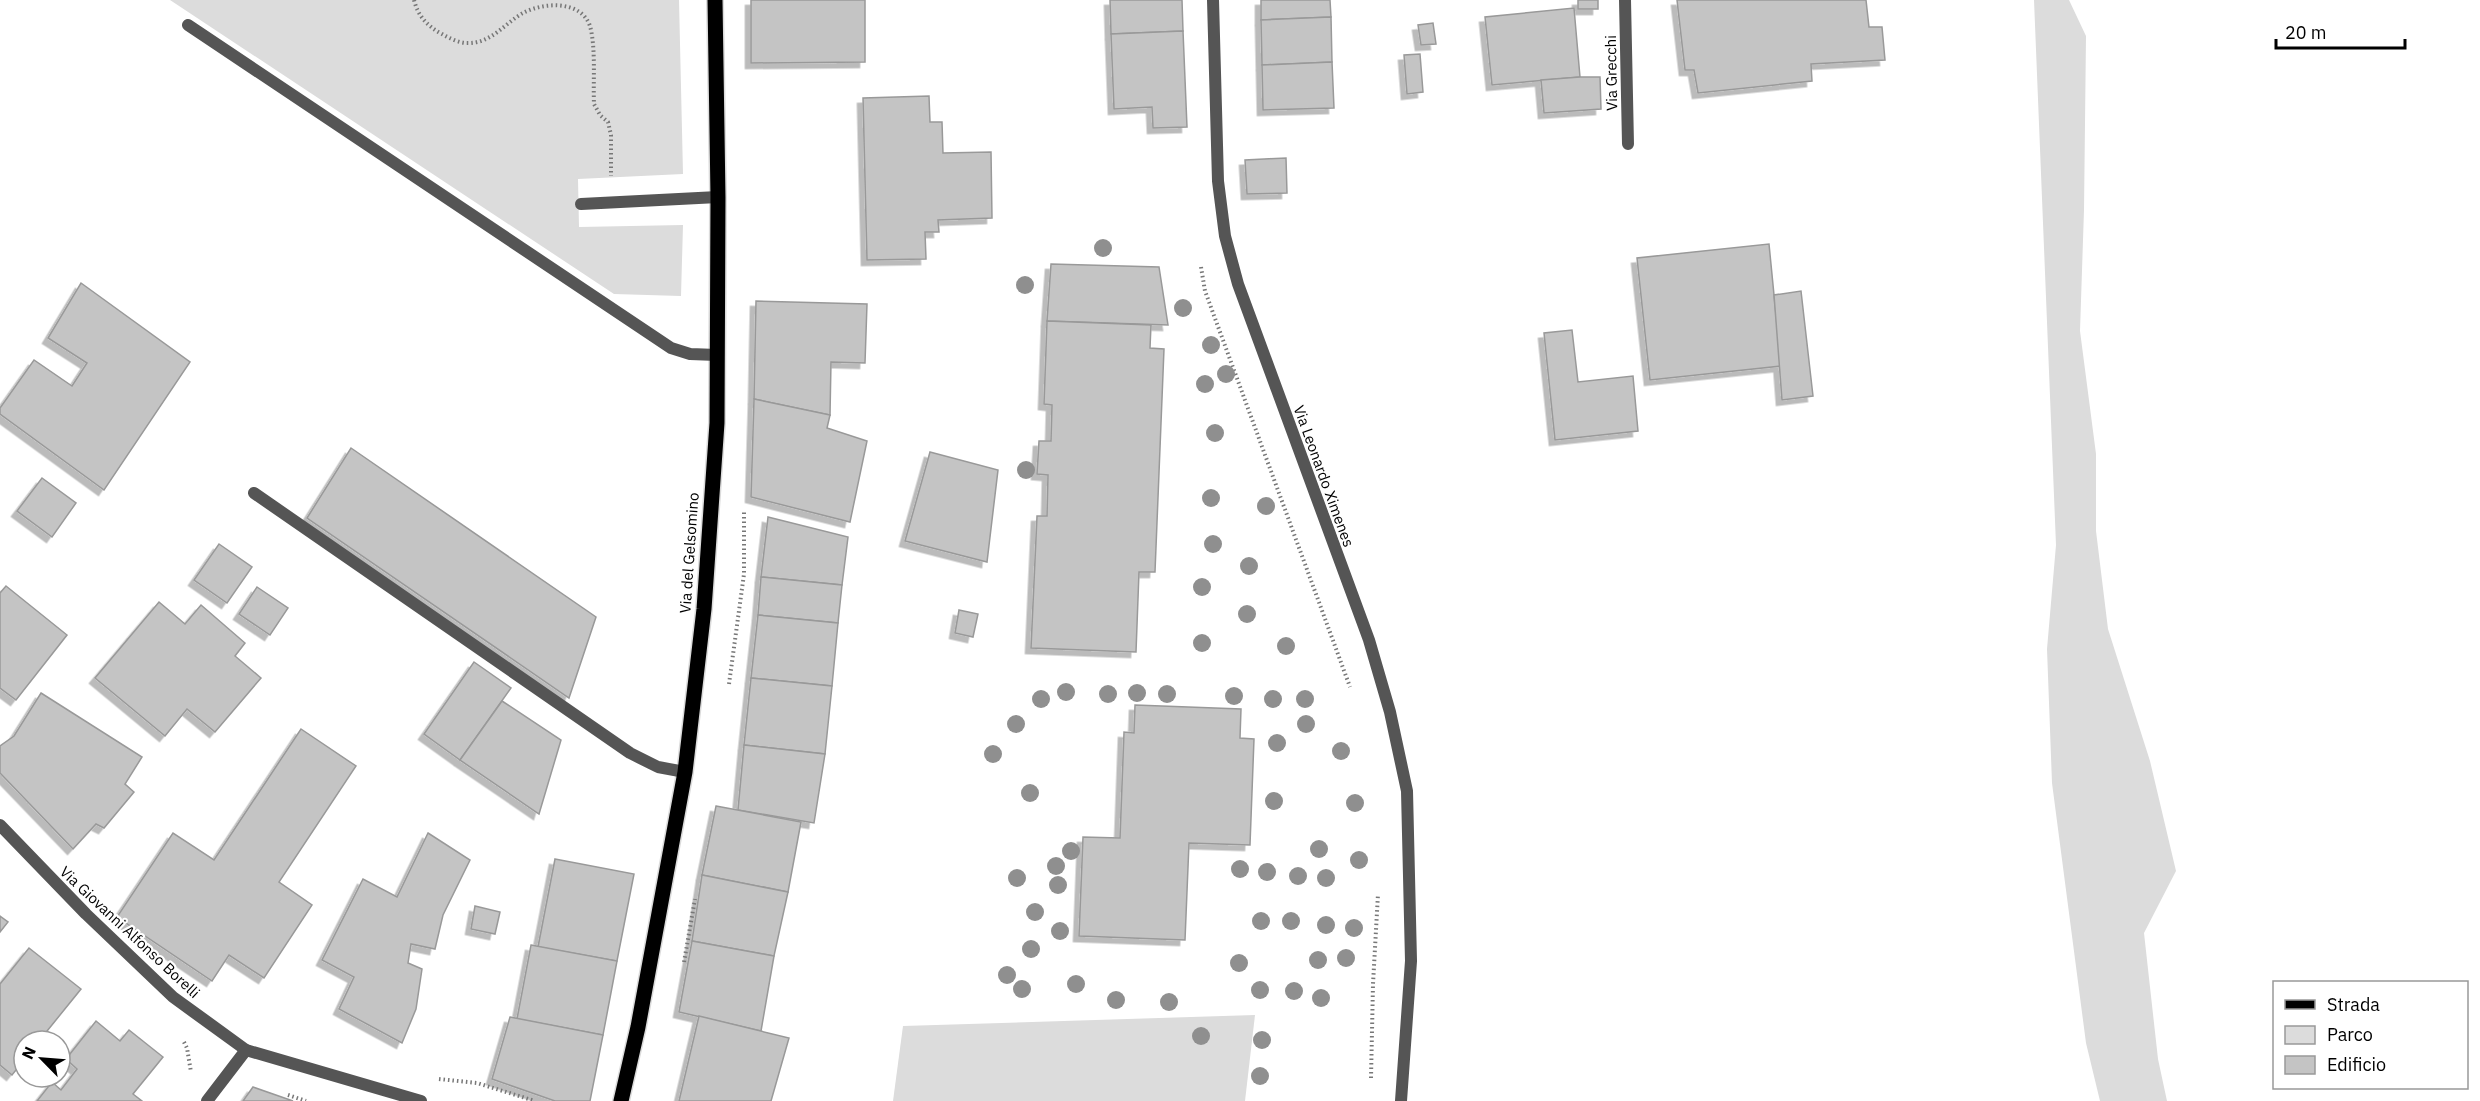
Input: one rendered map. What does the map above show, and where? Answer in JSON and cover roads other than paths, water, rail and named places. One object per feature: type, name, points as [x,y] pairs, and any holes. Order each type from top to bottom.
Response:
[{"type":"main road","name":"Via del Gelsomino","points":[[621,1101],[638,1027],[685,772],[704,609],[717,423],[716,0]]},
{"type":"street","name":"Via Leonardo Ximenes","points":[[1213,0],[1218,181],[1226,236],[1238,284],[1369,640],[1390,712],[1407,791],[1411,961],[1401,1101]]},
{"type":"street","name":"Via Grecchi","points":[[1625,0],[1628,144]]},
{"type":"street","points":[[188,25],[671,348],[690,354],[717,356]]},
{"type":"street","points":[[581,204],[718,197]]},
{"type":"street","points":[[254,493],[630,753],[658,767],[685,772]]},
{"type":"street","name":"Via Giovanni Alfonso Borelli","points":[[0,825],[86,914],[173,997],[246,1050],[421,1101]]},
{"type":"street","points":[[207,1101],[246,1050]]}]
